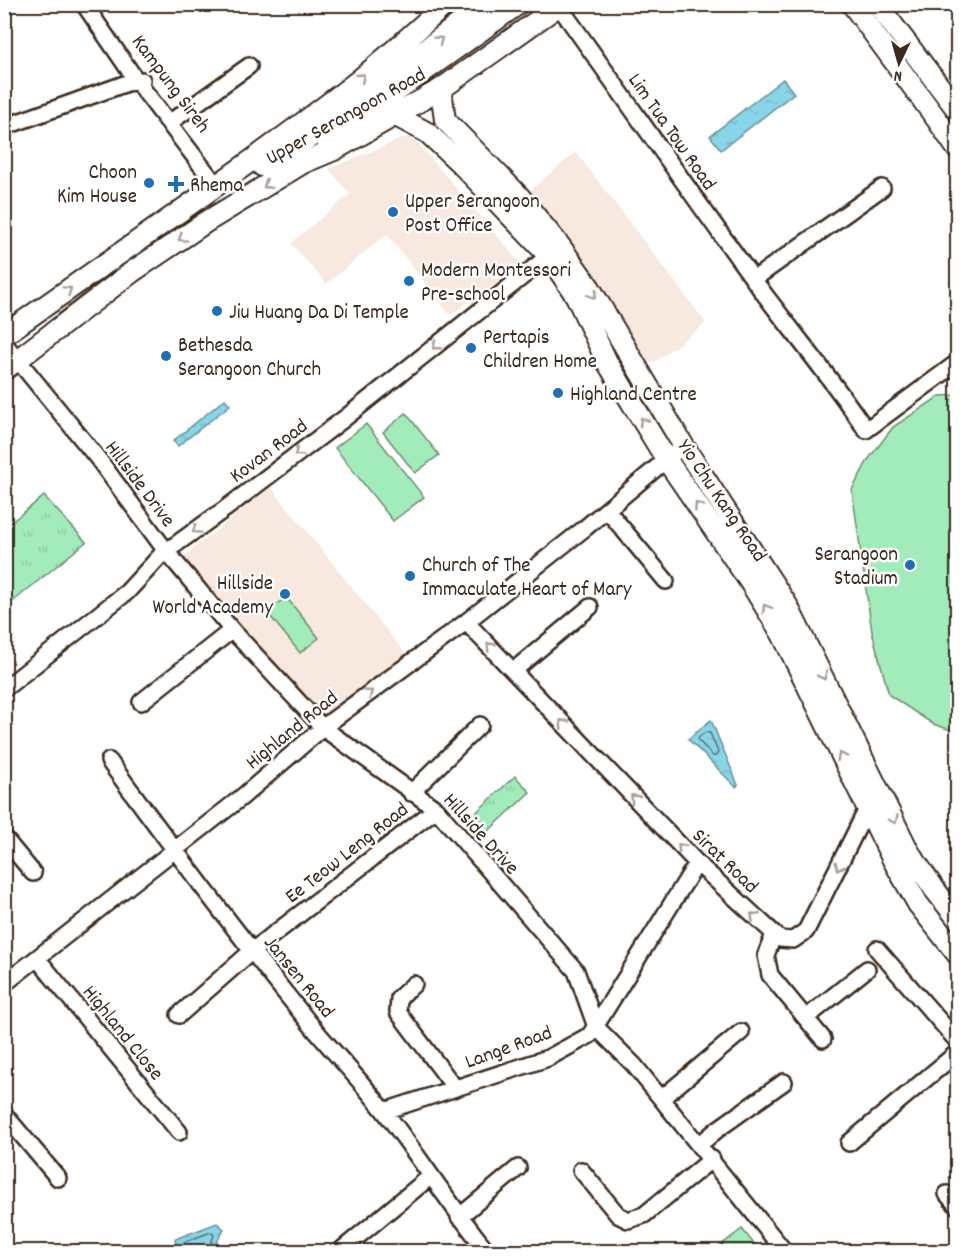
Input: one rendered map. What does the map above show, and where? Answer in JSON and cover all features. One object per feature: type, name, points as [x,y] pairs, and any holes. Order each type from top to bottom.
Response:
[{"type":"main road","name":"Upper Serangoon Road","points":[[4,335],[219,184],[351,86],[446,4]]},
{"type":"main road","points":[[163,222],[311,137],[485,4]]},
{"type":"main road","points":[[303,163],[323,144],[518,4]]},
{"type":"main road","points":[[852,4],[957,150]]},
{"type":"main road","points":[[877,4],[957,111]]},
{"type":"main road","name":"Upper Serangoon Road","points":[[11,365],[92,302],[206,222],[303,163],[334,150],[441,89],[560,5]]},
{"type":"main road","points":[[428,133],[427,125],[430,120],[434,118],[445,120],[441,89]]},
{"type":"main road","name":"Yio Chu Kang Road","points":[[396,116],[428,133],[554,251],[590,288],[683,445],[787,605],[909,852],[934,890],[954,914]]},
{"type":"main road","name":"Yio Chu Kang Road","points":[[445,120],[519,196],[554,251],[607,362],[666,459],[750,582],[782,634],[867,809],[918,904],[957,955]]},
{"type":"main road","points":[[932,921],[954,914]]},
{"type":"street","name":"Lim Tua Tow Road","points":[[560,5],[754,279],[830,378],[866,430],[957,362]]},
{"type":"street","name":"Kampung Sireh","points":[[89,6],[139,80],[219,184]]},
{"type":"street","points":[[171,122],[249,66]]},
{"type":"street","points":[[4,127],[139,80]]},
{"type":"street","points":[[754,279],[882,188]]},
{"type":"street","name":"Kovan Road","points":[[4,689],[127,592],[166,551],[345,418],[554,251]]},
{"type":"street","name":"Hillside Drive","points":[[4,343],[11,365],[99,460],[166,551],[232,630],[323,728],[436,809],[576,971],[596,1027],[634,1065],[662,1098],[785,1251]]},
{"type":"street","name":"Highland Road","points":[[4,984],[242,797],[323,728],[466,622],[608,510],[683,445]]},
{"type":"street","points":[[608,510],[666,581]]},
{"type":"street","points":[[513,671],[590,607]]},
{"type":"street","name":"Sirat Road","points":[[466,622],[697,863],[774,934]]},
{"type":"street","points":[[141,702],[232,630]]},
{"type":"street","points":[[411,793],[480,725]]},
{"type":"street","name":"Jansen Road","points":[[109,760],[174,850],[311,1025],[385,1112],[459,1217],[488,1251]]},
{"type":"street","points":[[823,1039],[774,982],[768,969],[766,954],[774,934],[780,939],[793,940],[806,931],[879,788]]},
{"type":"street","name":"Ee Teow Leng Road","points":[[179,1015],[252,951],[436,809]]},
{"type":"street","points":[[4,838],[33,873]]},
{"type":"street","name":"Lange Road","points":[[385,1112],[548,1058],[590,1035],[697,863]]},
{"type":"street","points":[[877,949],[957,1042]]},
{"type":"street","name":"Highland Close","points":[[37,958],[179,1132]]},
{"type":"street","points":[[806,1018],[867,969]]},
{"type":"street","points":[[414,984],[399,998],[398,1012],[455,1088]]},
{"type":"street","points":[[662,1098],[741,1032]]},
{"type":"street","points":[[849,1143],[957,1052]]},
{"type":"street","points":[[700,1144],[784,1082]]},
{"type":"street","points":[[4,1114],[58,1178]]},
{"type":"street","points":[[581,1170],[618,1215],[628,1220],[644,1215],[712,1159]]},
{"type":"street","points":[[459,1217],[518,1168]]},
{"type":"street","points":[[339,1251],[431,1176]]},
{"type":"street","points":[[947,1194],[957,1207]]},
{"type":"shaded area","points":[[411,135],[522,265],[450,315],[387,234],[326,284],[291,243],[350,194],[329,169]]},
{"type":"shaded area","points":[[576,152],[706,323],[656,361],[643,366],[526,194]]},
{"type":"shaded area","name":"Hillside World Academy","points":[[271,487],[408,657],[323,724],[242,632],[184,556]]},
{"type":"green space","name":"Serangoon Stadium","points":[[958,395],[957,732],[933,724],[889,695],[872,632],[852,490],[868,460],[893,427],[940,396]]},
{"type":"green space","points":[[406,413],[439,455],[415,473],[383,432]]},
{"type":"green space","points":[[366,424],[424,497],[393,521],[335,448]]},
{"type":"green space","points":[[44,496],[86,542],[5,608],[5,527]]},
{"type":"green space","points":[[286,597],[319,638],[300,653],[267,612]]},
{"type":"green space","points":[[515,776],[530,792],[480,839],[465,823]]},
{"type":"green space","points":[[742,1229],[760,1251],[713,1251]]},
{"type":"water","points":[[783,79],[794,93],[721,150],[710,136]]},
{"type":"water","points":[[225,399],[230,405],[178,446],[173,441]]},
{"type":"water","points":[[711,720],[738,785],[736,787],[688,739]]},
{"type":"water","points":[[217,1223],[224,1229],[212,1251],[177,1251],[175,1239]]},
{"type":"place","name":"Choon Kim House","points":[[149,183]]},
{"type":"place","name":"Rhema","points":[[176,184]]},
{"type":"place","name":"Upper Serangoon Post Office","points":[[393,212]]},
{"type":"place","name":"Modern Montessori Pre-school","points":[[409,281]]},
{"type":"place","name":"Jiu Huang Da Di Temple","points":[[217,311]]},
{"type":"place","name":"Pertapis Children Home","points":[[471,348]]},
{"type":"place","name":"Bethesda Serangoon Church","points":[[166,356]]},
{"type":"place","name":"Highland Centre","points":[[558,393]]},
{"type":"place","name":"Serangoon Stadium","points":[[910,565]]},
{"type":"place","name":"Church of The Immaculate Heart of Mary","points":[[410,576]]},
{"type":"place","name":"Hillside World Academy","points":[[285,594]]}]
